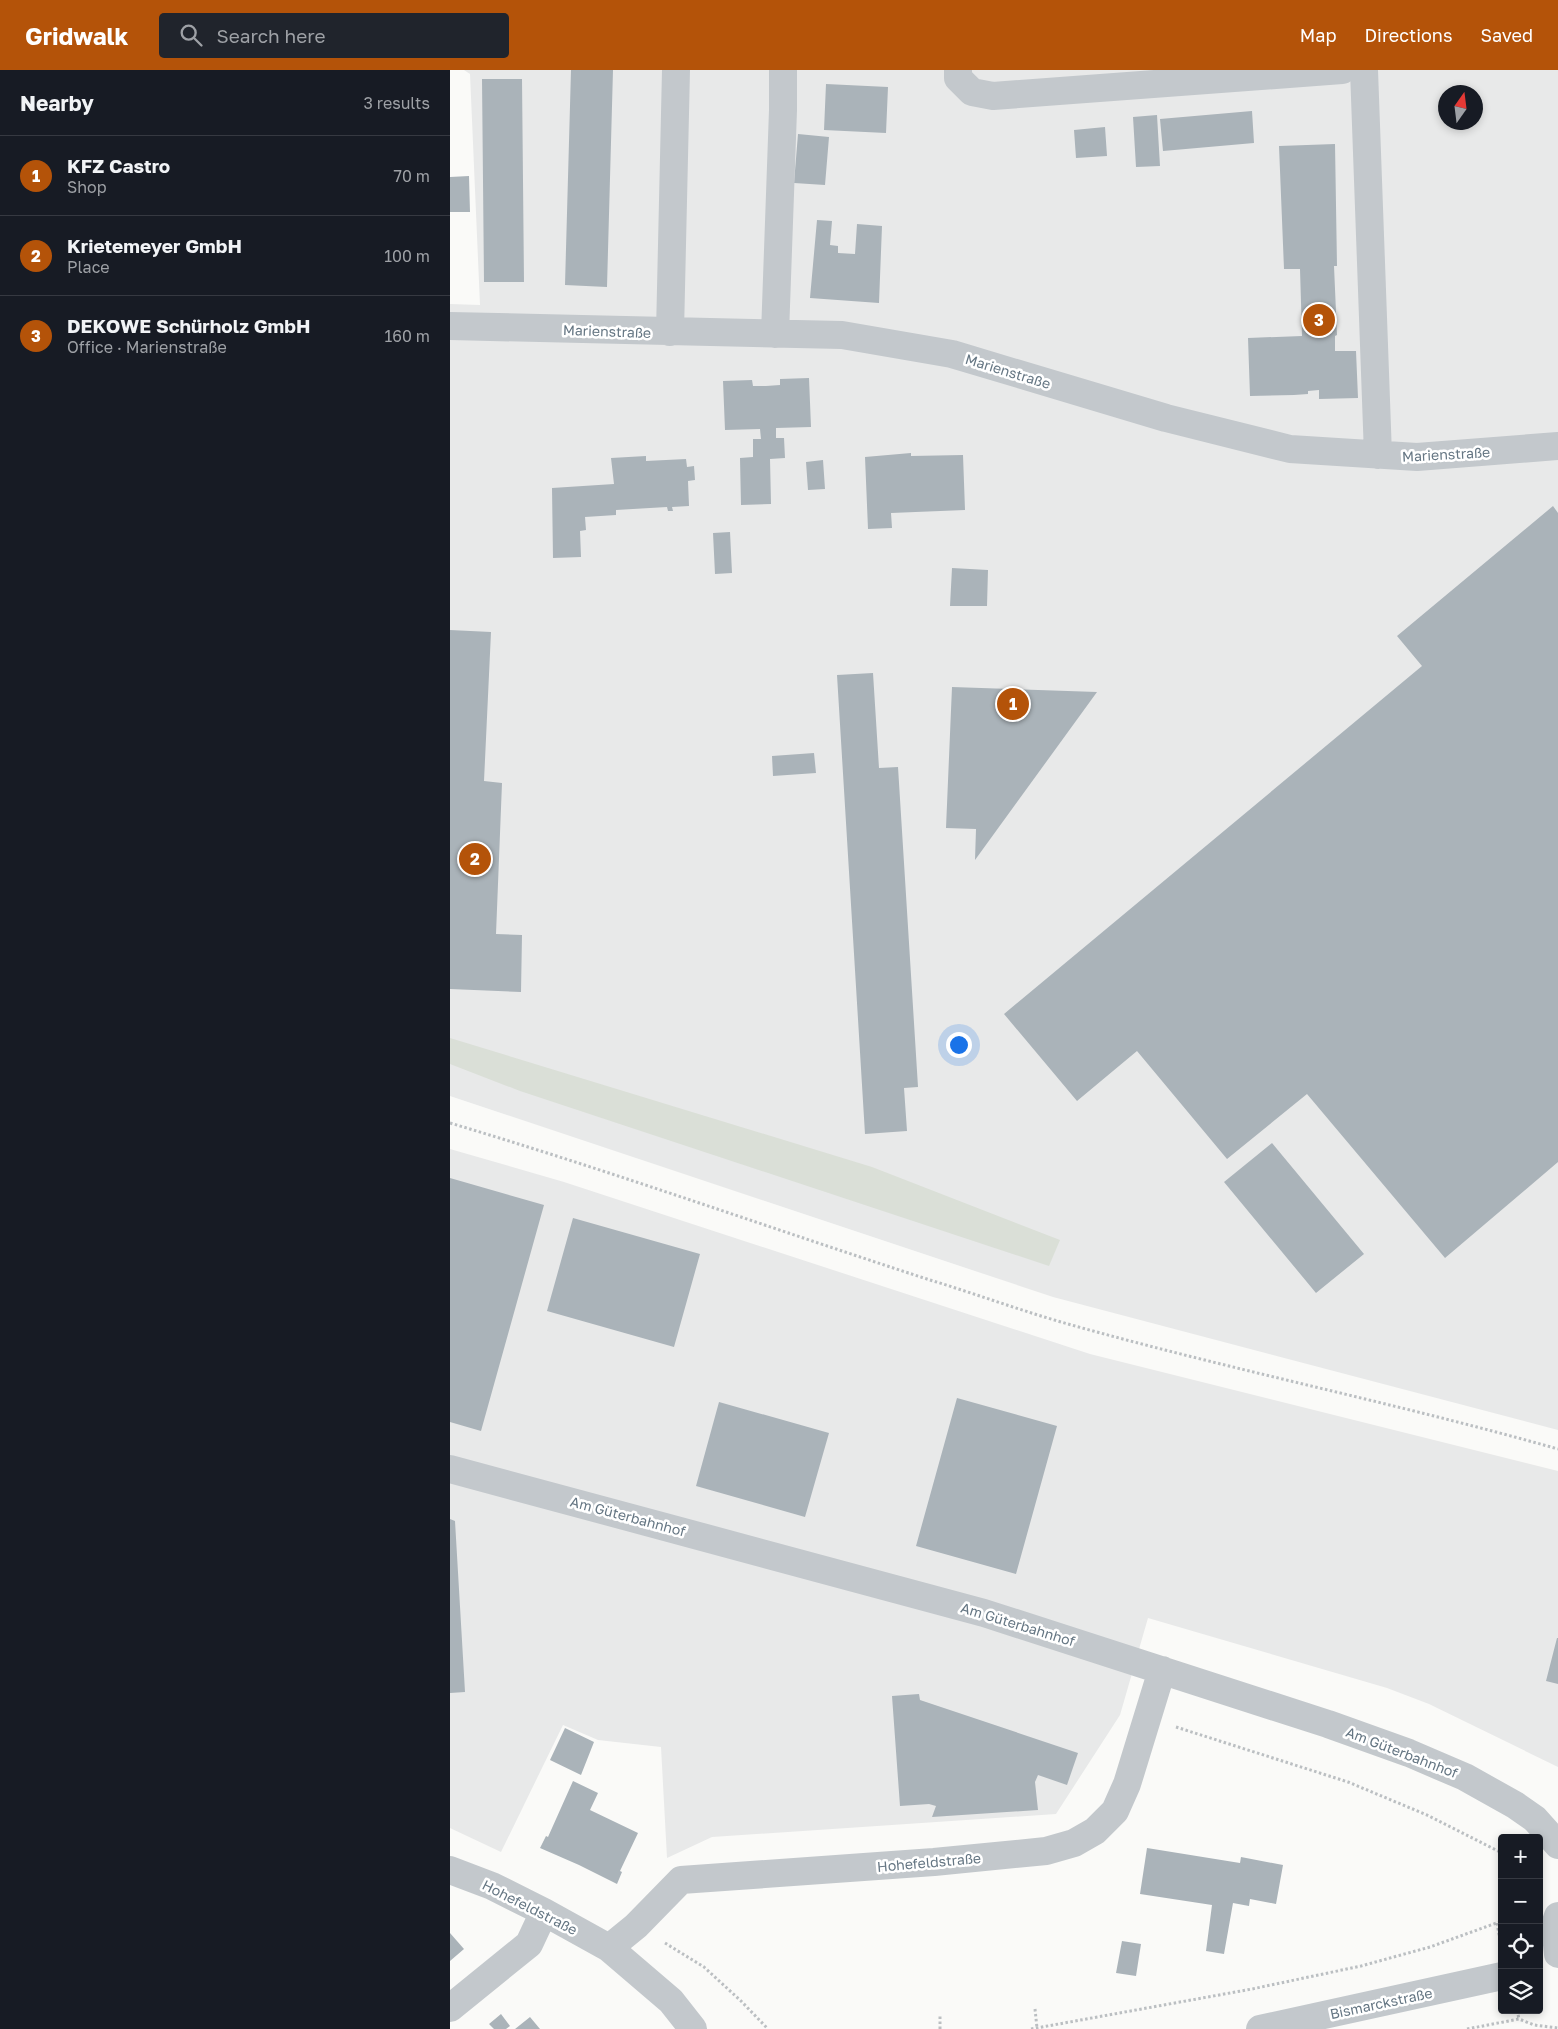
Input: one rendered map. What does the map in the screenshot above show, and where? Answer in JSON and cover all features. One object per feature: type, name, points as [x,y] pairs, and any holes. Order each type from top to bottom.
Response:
[{"type":"street","points":[[670,332],[676,70]]},
{"type":"street","points":[[775,334],[784,110],[783,70]]},
{"type":"street","points":[[958,70],[958,78],[972,92],[993,96],[1342,70]]},
{"type":"street","points":[[1364,70],[1378,455]]},
{"type":"street","name":"Marienstraße","points":[[450,326],[842,335],[952,354],[1166,418],[1290,449],[1417,458],[1558,446]]},
{"type":"street","name":"Am Güterbahnhof","points":[[450,1469],[984,1612],[1328,1724],[1409,1753],[1465,1777],[1515,1805],[1535,1819],[1558,1845]]},
{"type":"street","name":"Hohefeldstraße","points":[[609,1948],[636,1926],[681,1880],[944,1861],[1046,1851],[1074,1843],[1095,1831],[1115,1811],[1127,1784],[1162,1670]]},
{"type":"street","name":"Hohefeldstraße","points":[[450,1870],[492,1886],[609,1948],[671,2001],[693,2029]]},
{"type":"street","points":[[450,2008],[528,1944],[544,1912]]},
{"type":"street","points":[[1543,1960],[1558,1954],[1555,1925],[1558,1916]]},
{"type":"street","name":"Bismarckstraße","points":[[1260,2029],[1498,1977]]},
{"type":"path","points":[[450,1123],[550,1152],[731,1214],[1067,1324],[1251,1372],[1483,1428],[1558,1449]]},
{"type":"path","points":[[1167,1724],[1348,1782],[1427,1815],[1498,1851]]},
{"type":"path","points":[[1031,2029],[1252,1989],[1361,1966],[1430,1947],[1497,1924],[1498,1929]]},
{"type":"path","points":[[1035,2009],[1037,2028]]},
{"type":"path","points":[[1518,2014],[1519,2019]]},
{"type":"path","points":[[940,2016],[940,2029]]},
{"type":"path","points":[[1467,2029],[1519,2019],[1534,2025],[1558,2028]]},
{"type":"shaded area","points":[[464,70],[1558,70],[1558,1430],[1053,1297],[450,1096],[450,304],[480,305],[470,74]]},
{"type":"shaded area","points":[[450,1038],[872,1167],[1060,1240],[1049,1266],[520,1091],[450,1064]]},
{"type":"shaded area","points":[[450,1149],[564,1182],[1090,1354],[1558,1471],[1558,1767],[1429,1704],[1387,1688],[1148,1618],[1120,1715],[1056,1814],[712,1837],[667,1858],[661,1747],[598,1740],[563,1725],[501,1852],[450,1828]]},
{"type":"building","points":[[571,70],[613,70],[607,287],[565,285]]},
{"type":"building","points":[[482,79],[522,79],[524,282],[484,282]]},
{"type":"building","points":[[826,84],[888,87],[886,133],[824,130]]},
{"type":"building","points":[[1252,111],[1254,143],[1163,151],[1160,119]]},
{"type":"building","points":[[1157,115],[1160,166],[1136,167],[1133,117]]},
{"type":"building","points":[[1105,127],[1107,156],[1076,158],[1074,130]]},
{"type":"building","points":[[798,134],[829,137],[825,185],[794,183]]},
{"type":"building","points":[[1335,144],[1337,266],[1334,266],[1337,335],[1335,336],[1335,351],[1356,351],[1358,398],[1319,399],[1319,390],[1308,391],[1308,394],[1250,396],[1248,338],[1302,336],[1300,269],[1284,269],[1279,146]]},
{"type":"building","points":[[469,176],[470,212],[450,212],[450,177]]},
{"type":"building","points":[[817,220],[832,221],[830,245],[838,246],[838,253],[855,254],[857,224],[882,226],[879,303],[810,298]]},
{"type":"building","points":[[809,378],[811,427],[776,428],[776,438],[784,438],[785,458],[770,459],[771,504],[741,505],[740,458],[753,457],[753,439],[761,439],[760,429],[725,430],[723,381],[752,380],[753,386],[766,386],[780,385],[780,379]]},
{"type":"building","points":[[911,453],[911,456],[963,455],[965,510],[891,513],[892,528],[868,529],[865,457]]},
{"type":"building","points":[[646,456],[646,461],[686,459],[687,467],[694,466],[695,480],[688,481],[689,506],[672,507],[673,511],[668,511],[667,507],[616,510],[616,515],[585,517],[586,530],[580,531],[581,557],[553,558],[552,488],[614,484],[611,458]]},
{"type":"building","points":[[823,460],[825,489],[808,490],[806,462]]},
{"type":"building","points":[[1553,506],[1558,513],[1558,1162],[1445,1258],[1307,1094],[1227,1159],[1137,1051],[1077,1101],[1004,1014],[1422,666],[1397,636]]},
{"type":"building","points":[[730,532],[732,573],[715,574],[713,533]]},
{"type":"building","points":[[952,568],[988,570],[987,606],[950,606]]},
{"type":"building","points":[[450,630],[491,632],[484,781],[502,783],[496,934],[522,935],[521,992],[450,989]]},
{"type":"building","points":[[873,673],[879,768],[898,767],[918,1087],[904,1088],[907,1131],[865,1134],[837,675]]},
{"type":"building","points":[[952,687],[1097,692],[975,860],[976,829],[946,828]]},
{"type":"building","points":[[814,753],[816,773],[773,776],[772,756]]},
{"type":"building","points":[[1272,1143],[1364,1254],[1316,1293],[1224,1182]]},
{"type":"building","points":[[450,1178],[544,1205],[481,1431],[450,1422]]},
{"type":"building","points":[[573,1218],[700,1254],[674,1347],[547,1311]]},
{"type":"building","points":[[957,1398],[1057,1426],[1016,1574],[916,1546]]},
{"type":"building","points":[[719,1402],[829,1433],[805,1517],[696,1486]]},
{"type":"building","points":[[450,1519],[455,1521],[465,1692],[450,1693]]},
{"type":"building","points":[[1558,1638],[1558,1684],[1546,1681]]},
{"type":"building","points":[[919,1694],[920,1700],[1078,1753],[1067,1785],[1038,1775],[1035,1782],[1038,1810],[932,1817],[936,1806],[929,1804],[900,1806],[892,1696]]},
{"type":"building","points":[[565,1728],[594,1742],[581,1775],[550,1760]]},
{"type":"building","points":[[573,1781],[598,1793],[590,1810],[638,1833],[620,1871],[622,1872],[617,1884],[540,1848],[546,1836],[548,1837]]},
{"type":"building","points":[[1147,1848],[1240,1863],[1241,1857],[1283,1865],[1276,1904],[1250,1899],[1249,1906],[1233,1903],[1224,1954],[1206,1951],[1212,1905],[1140,1894]]},
{"type":"building","points":[[450,1933],[464,1949],[450,1961]]},
{"type":"building","points":[[1122,1941],[1141,1944],[1136,1976],[1116,1973]]},
{"type":"building","points":[[501,2014],[510,2026],[506,2029],[494,2029],[489,2024]]},
{"type":"building","points":[[530,2017],[540,2029],[515,2029]]},
{"type":"place","name":"DEKOWE Schürholz GmbH","points":[[1319,320]]},
{"type":"place","name":"KFZ Castro","points":[[1013,704]]},
{"type":"place","name":"Krietemeyer GmbH","points":[[475,859]]}]
